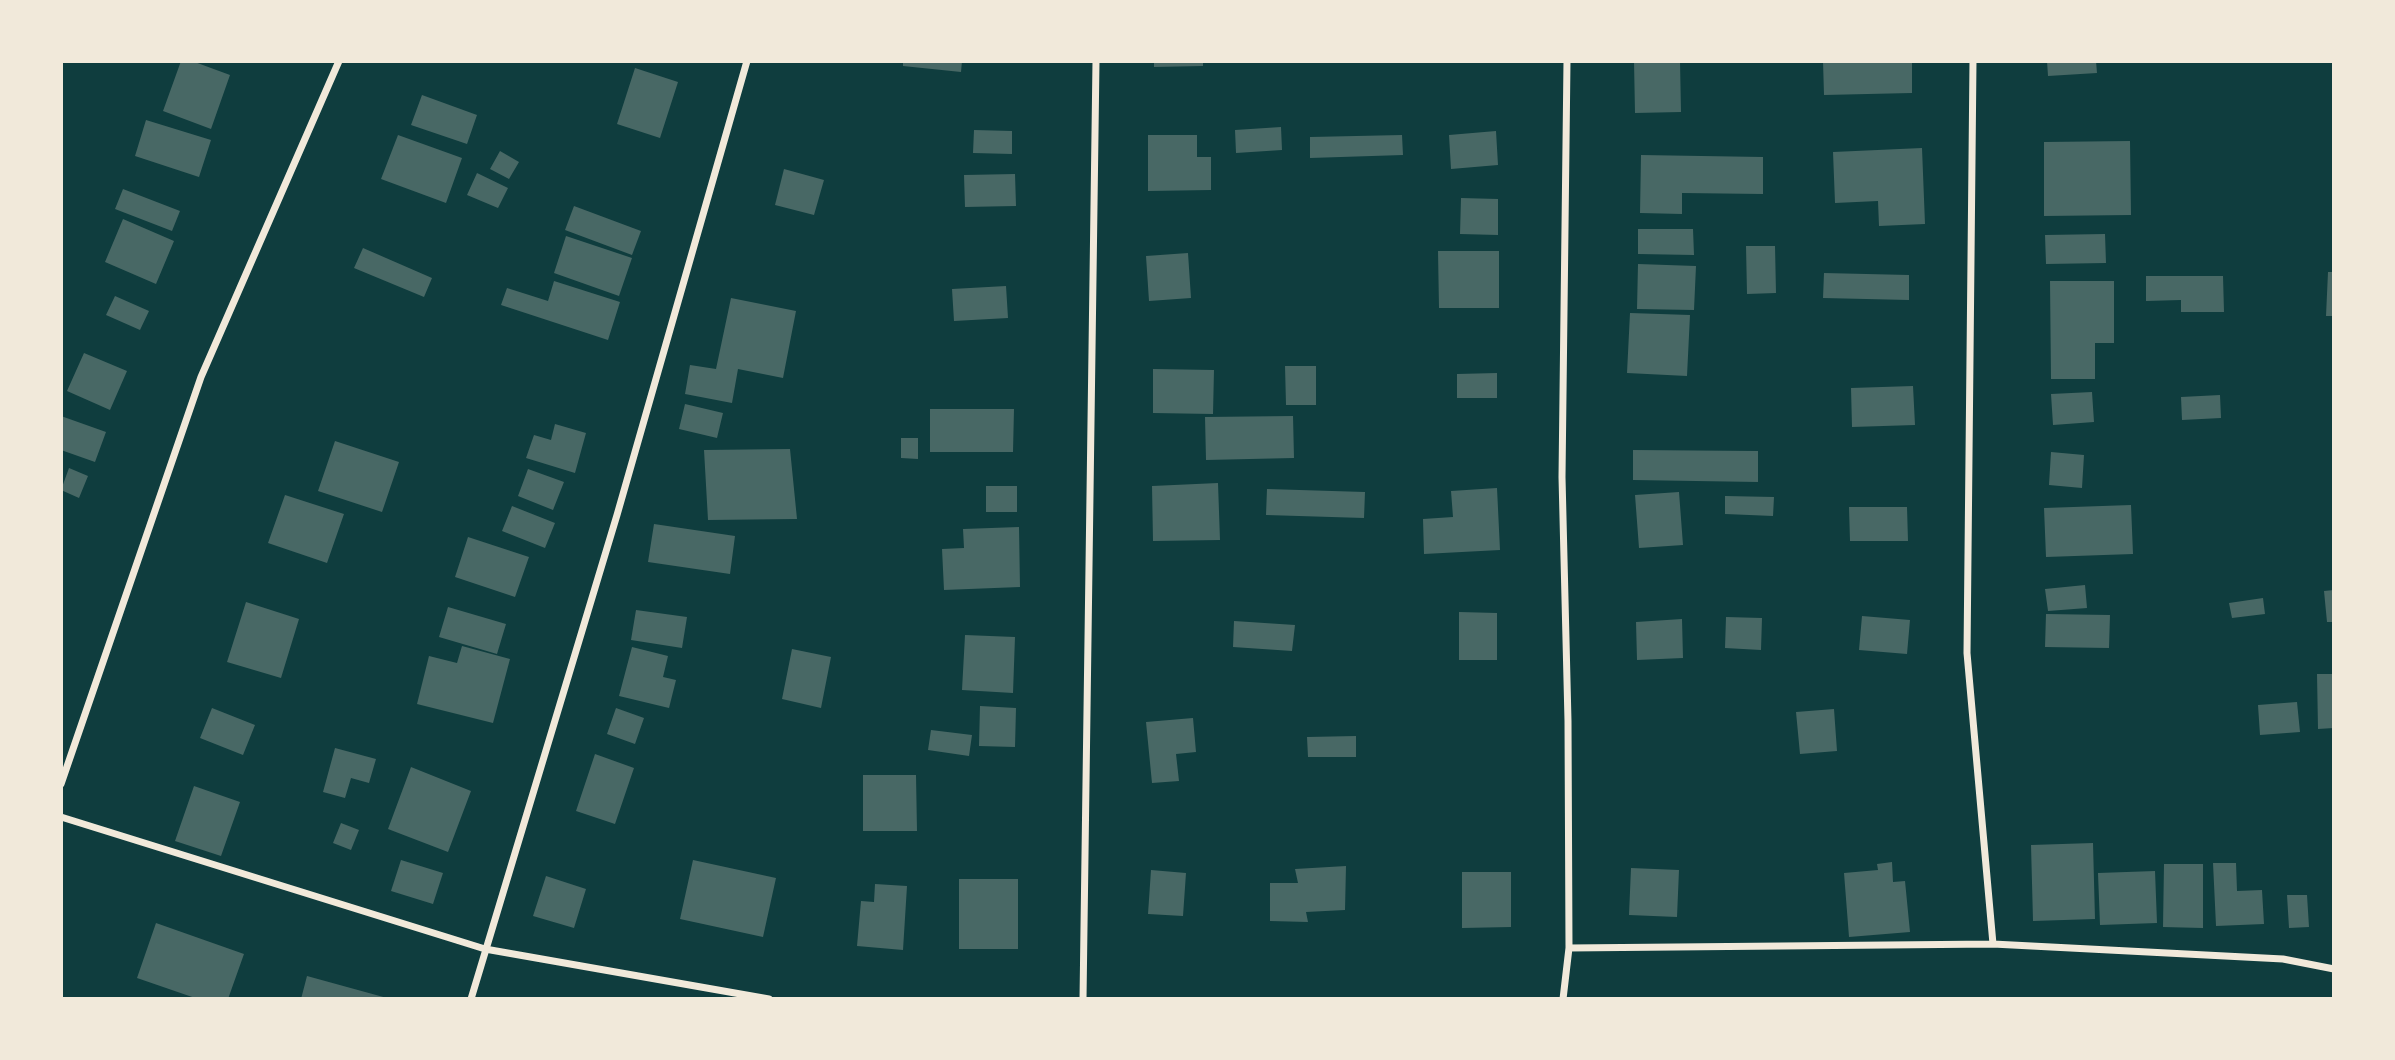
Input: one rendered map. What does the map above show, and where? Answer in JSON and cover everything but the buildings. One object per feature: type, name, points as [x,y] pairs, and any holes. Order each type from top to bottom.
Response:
[{"type":"street","points":[[61,785],[201,377],[339,61]]},
{"type":"street","points":[[471,999],[617,515],[747,61]]},
{"type":"street","points":[[1083,999],[1096,61]]},
{"type":"street","points":[[1563,999],[1569,948],[1568,721],[1562,477],[1567,61]]},
{"type":"street","points":[[1973,61],[1967,653],[1993,944]]},
{"type":"street","points":[[61,817],[485,949],[769,999]]},
{"type":"street","points":[[1569,948],[1993,944],[2283,959],[2334,969]]}]
